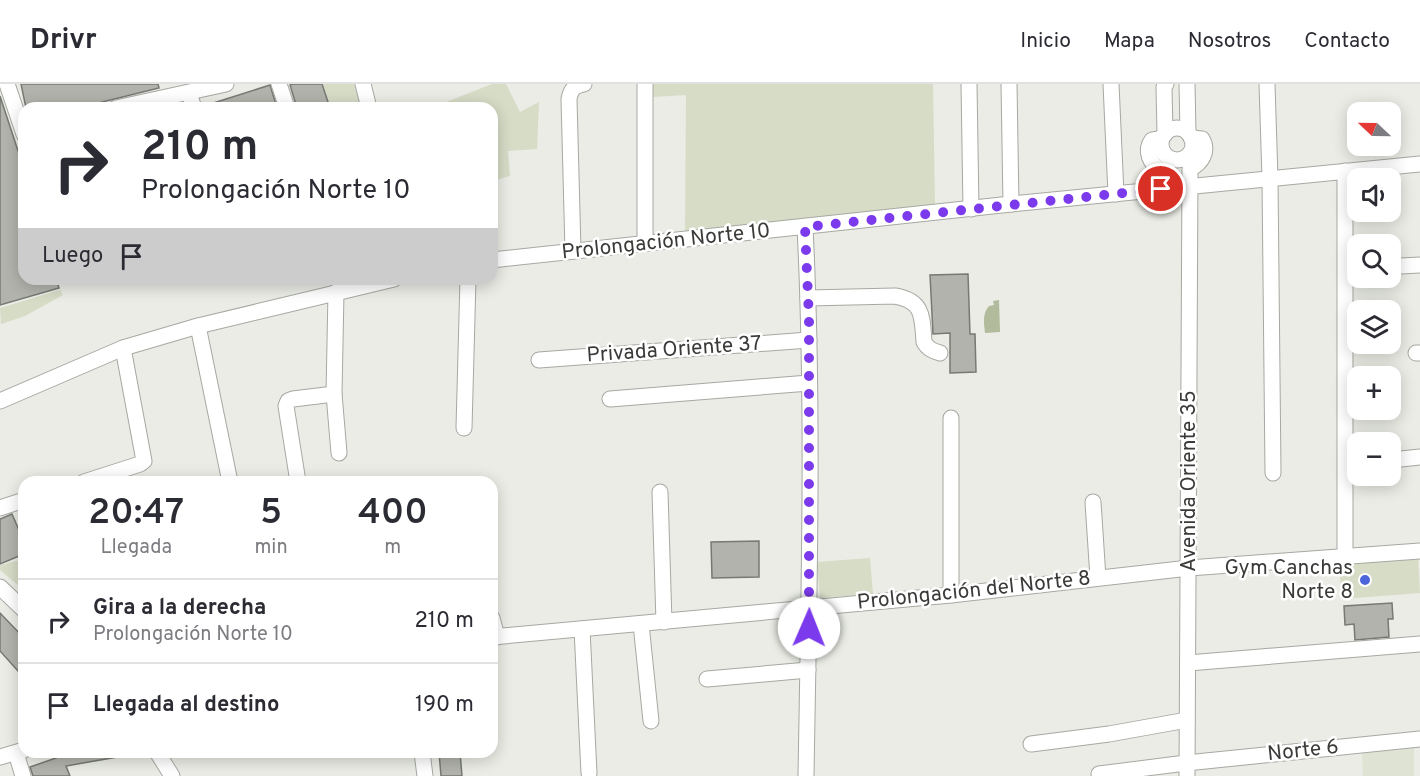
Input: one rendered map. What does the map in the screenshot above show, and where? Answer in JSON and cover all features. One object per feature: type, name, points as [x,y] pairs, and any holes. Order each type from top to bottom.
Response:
[{"type":"street","points":[[8,84],[18,113]]},
{"type":"street","points":[[145,102],[226,84]]},
{"type":"street","points":[[279,84],[285,102]]},
{"type":"street","points":[[363,84],[368,102]]},
{"type":"street","points":[[573,251],[569,99],[571,89],[576,85],[584,84]]},
{"type":"street","points":[[645,84],[645,243]]},
{"type":"street","points":[[969,84],[971,209]]},
{"type":"street","points":[[1009,84],[1011,204]]},
{"type":"street","points":[[1111,84],[1116,194]]},
{"type":"street","points":[[1165,85],[1164,136],[1161,144],[1165,154],[1178,159],[1187,156],[1193,143],[1190,135],[1188,84]]},
{"type":"street","points":[[1267,84],[1273,473]]},
{"type":"street","points":[[189,93],[192,102]]},
{"type":"street","points":[[1161,189],[1161,170],[1150,161],[1148,147],[1152,140],[1164,136],[1174,128],[1180,128],[1190,135]]},
{"type":"street","name":"Avenida Oriente 35","points":[[1186,769],[1190,169],[1201,160],[1205,147],[1202,139],[1190,135]]},
{"type":"street","name":"Prolongación Norte 10","points":[[498,259],[1011,204],[1420,164]]},
{"type":"street","points":[[1345,171],[1345,558]]},
{"type":"street","points":[[805,227],[809,340],[809,607],[806,776]]},
{"type":"street","points":[[1401,266],[1420,265]]},
{"type":"street","points":[[464,428],[468,285]]},
{"type":"street","points":[[0,401],[123,348],[339,287],[334,394],[339,453]]},
{"type":"street","points":[[808,298],[895,296],[907,298],[915,302],[922,315],[926,346],[940,353]]},
{"type":"street","points":[[198,326],[229,476]]},
{"type":"street","name":"Privada Oriente 37","points":[[538,360],[809,340]]},
{"type":"street","points":[[103,476],[144,461],[123,348]]},
{"type":"street","points":[[610,399],[809,384]]},
{"type":"street","points":[[297,476],[286,406],[288,401],[334,394]]},
{"type":"street","points":[[951,418],[951,595]]},
{"type":"street","points":[[1401,459],[1420,457]]},
{"type":"street","points":[[660,492],[664,622]]},
{"type":"street","points":[[0,508],[18,502]]},
{"type":"street","points":[[1093,502],[1098,578]]},
{"type":"street","name":"Prolongación del Norte 8","points":[[498,637],[951,595],[1189,568],[1420,551]]},
{"type":"street","points":[[0,587],[18,604]]},
{"type":"street","points":[[641,624],[651,722]]},
{"type":"street","points":[[582,629],[589,773]]},
{"type":"street","points":[[1188,663],[1420,644]]},
{"type":"street","points":[[707,679],[808,670]]},
{"type":"street","points":[[1031,744],[1109,734],[1187,720]]},
{"type":"street","name":"Norte 6","points":[[1099,774],[1186,769],[1420,739]]},
{"type":"street","points":[[0,757],[18,752]]},
{"type":"street","points":[[21,758],[23,776]]},
{"type":"street","points":[[161,758],[172,776]]},
{"type":"street","points":[[423,758],[425,776]]},
{"type":"shaded area","points":[[323,84],[354,84],[360,102],[328,102]]},
{"type":"shaded area","points":[[492,84],[506,84],[520,112],[539,102],[537,149],[508,151],[510,176],[498,179],[498,102],[446,102]]},
{"type":"shaded area","points":[[652,84],[933,84],[935,204],[685,234],[686,95],[653,97]]},
{"type":"shaded area","points":[[60,290],[63,295],[25,316],[1,324],[0,308]]},
{"type":"shaded area","points":[[999,300],[1000,332],[985,333],[985,312],[989,306],[994,305],[993,301]]},
{"type":"shaded area","points":[[1418,557],[1420,593],[1342,599],[1339,566]]},
{"type":"shaded area","points":[[870,558],[873,594],[820,598],[817,562]]},
{"type":"shaded area","points":[[18,560],[18,585],[0,570],[0,565]]},
{"type":"shaded area","points":[[1414,746],[1414,776],[1363,776],[1362,752]]},
{"type":"building","points":[[21,84],[158,84],[159,88],[102,102],[25,102]]},
{"type":"building","points":[[322,84],[328,102],[295,102],[290,85]]},
{"type":"building","points":[[270,85],[275,102],[217,102]]},
{"type":"building","points":[[0,96],[18,151],[18,285],[58,285],[59,288],[0,305]]},
{"type":"building","points":[[968,274],[970,334],[975,334],[976,372],[950,373],[950,333],[933,334],[930,275]]},
{"type":"building","points":[[12,514],[18,528],[18,556],[0,564],[0,519]]},
{"type":"building","points":[[759,541],[759,577],[712,578],[711,542]]},
{"type":"building","points":[[1392,603],[1393,619],[1388,619],[1389,637],[1355,640],[1354,624],[1345,625],[1344,606]]},
{"type":"building","points":[[0,613],[18,632],[18,671],[0,651]]},
{"type":"building","points":[[56,758],[111,758],[66,766],[70,776],[33,776],[30,767]]},
{"type":"building","points":[[440,758],[460,758],[462,776],[441,776]]},
{"type":"place","name":"Gym Canchas Norte 8","points":[[1365,580]]},
{"type":"route","points":[[809,628],[809,319],[805,227],[1161,189]]}]
